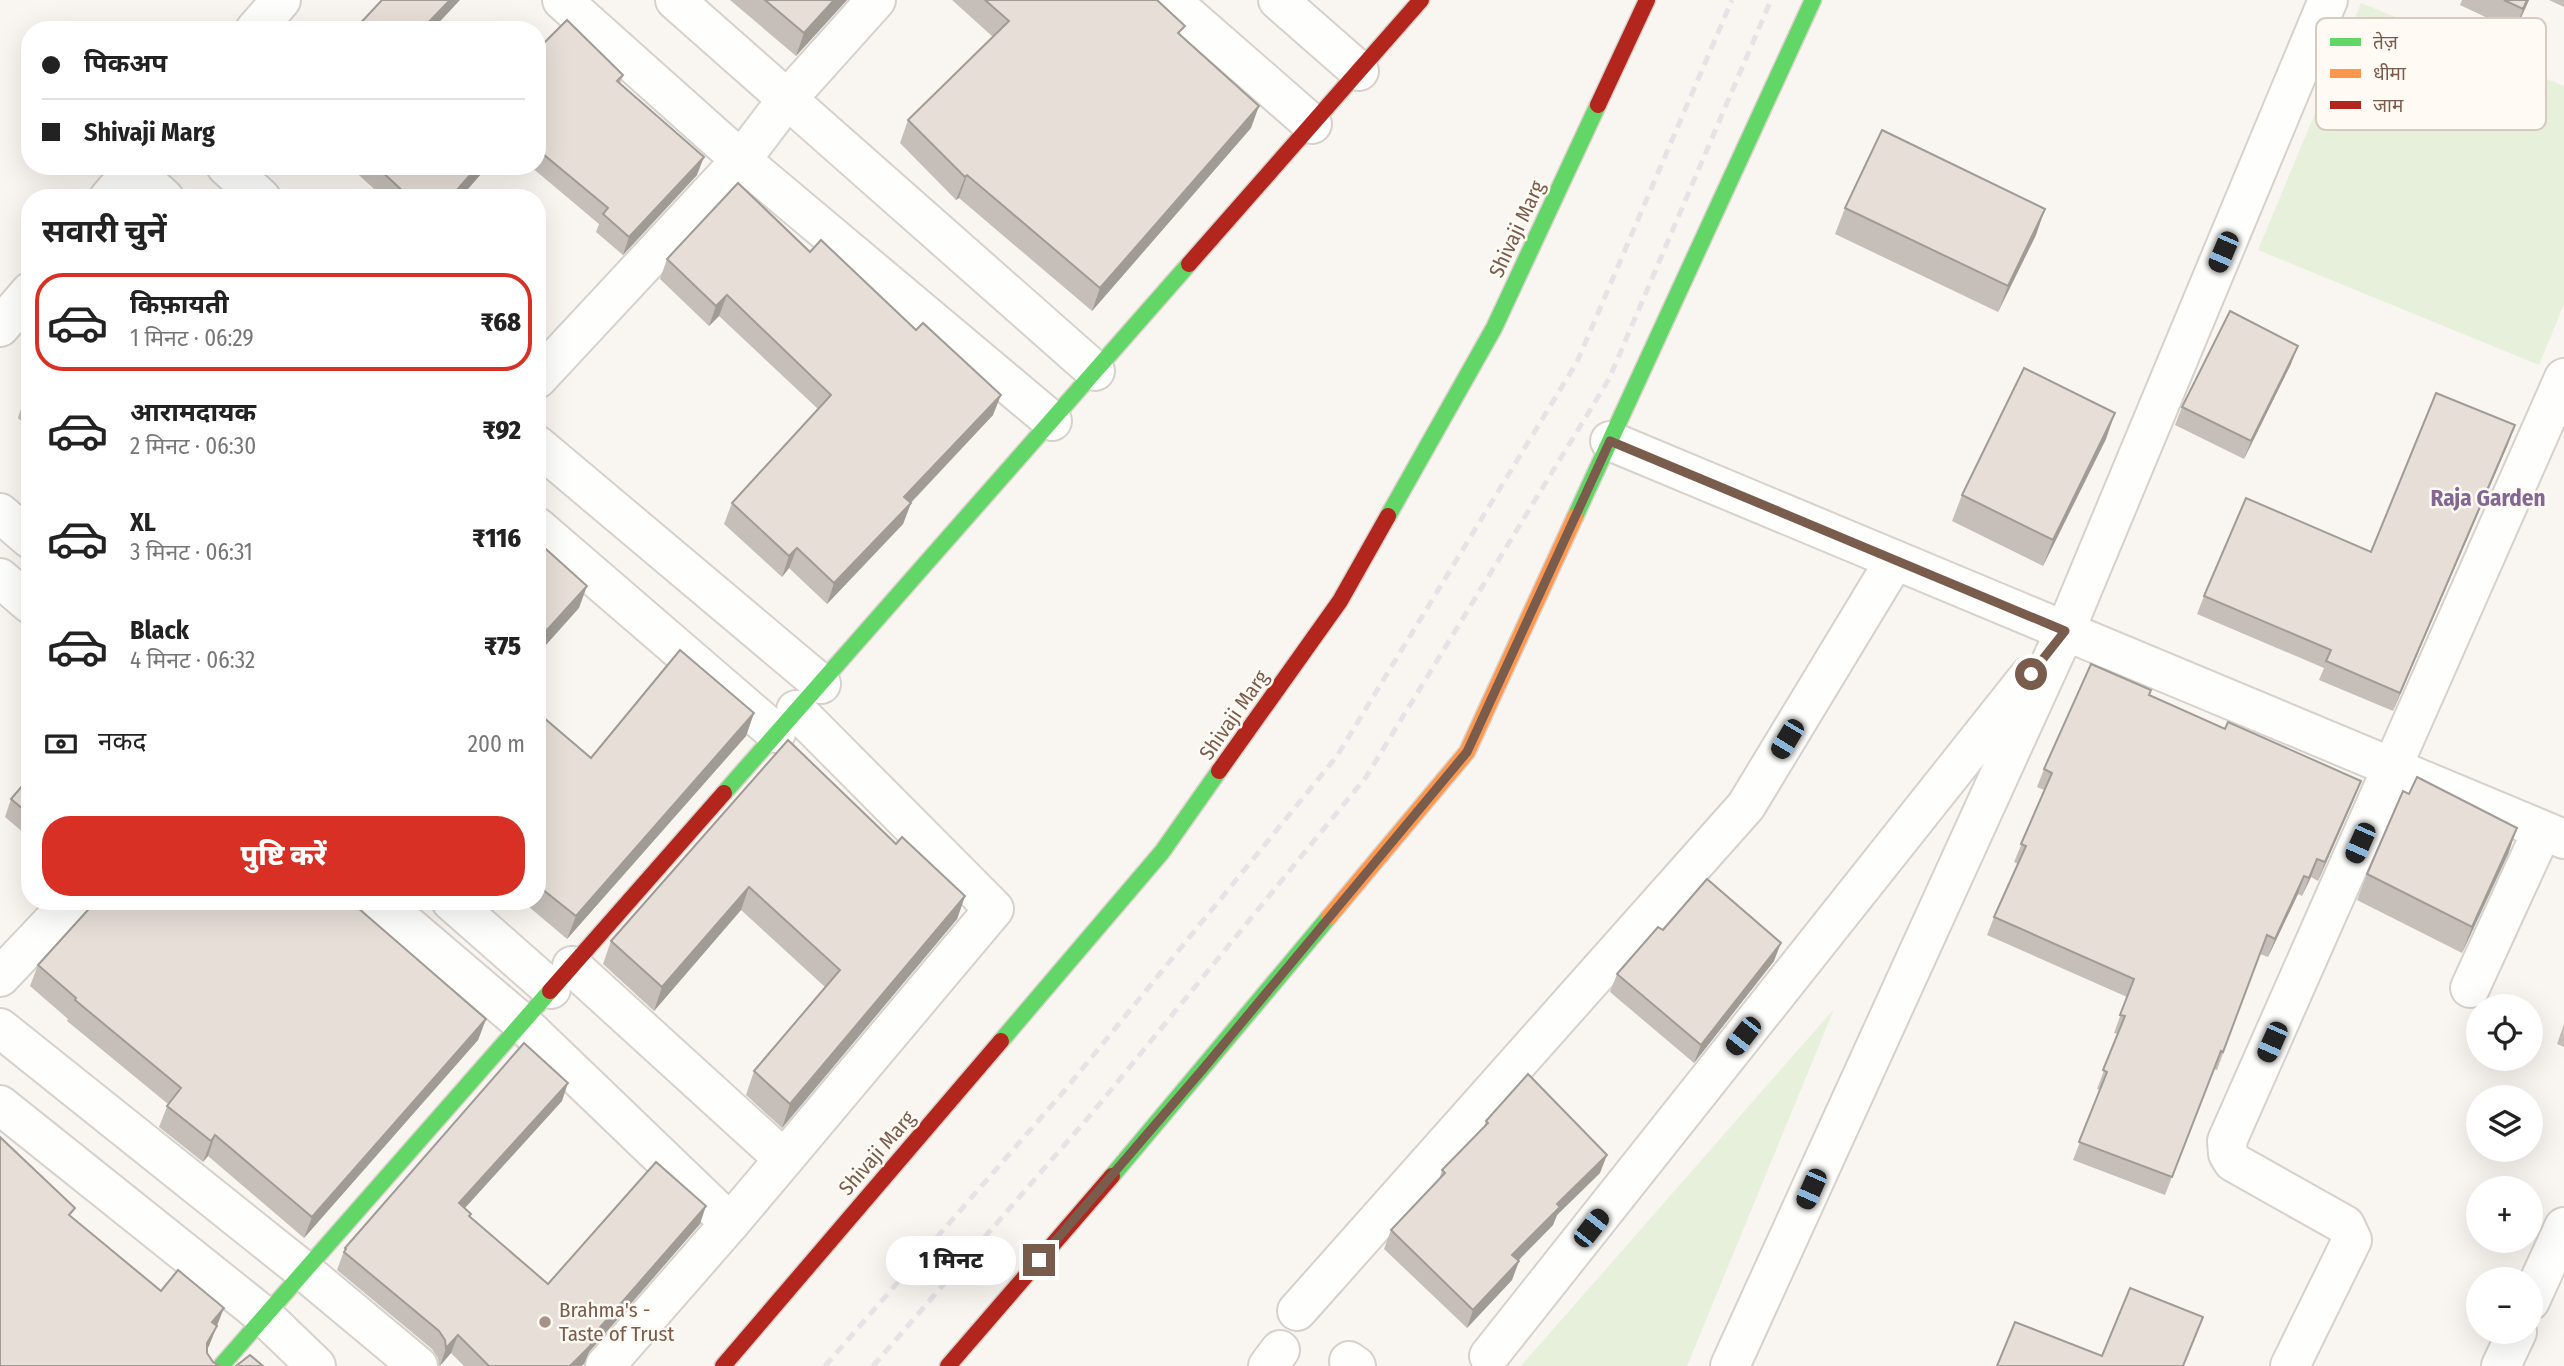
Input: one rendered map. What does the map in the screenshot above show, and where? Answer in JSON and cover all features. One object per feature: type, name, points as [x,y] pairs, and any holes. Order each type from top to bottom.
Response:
[{"type":"main road","points":[[221,1366],[1421,0]]},
{"type":"main road","name":"Shivaji Marg","points":[[723,1366],[1162,852],[1340,601],[1494,328],[1647,0]]},
{"type":"main road","points":[[948,1366],[1203,1069],[1467,752],[1813,0]]},
{"type":"street","points":[[264,21],[281,0]]},
{"type":"street","points":[[562,0],[741,160],[1052,421]]},
{"type":"street","points":[[675,0],[1095,371]]},
{"type":"street","points":[[546,369],[741,160],[788,98],[876,0]]},
{"type":"street","points":[[1170,0],[1312,124]]},
{"type":"street","points":[[1278,0],[1359,71]]},
{"type":"street","points":[[2320,18],[2328,0]]},
{"type":"street","points":[[1730,1366],[2065,631],[2316,29]]},
{"type":"street","points":[[236,175],[251,189]]},
{"type":"street","points":[[126,178],[147,189]]},
{"type":"street","points":[[0,327],[21,302]]},
{"type":"street","points":[[2290,1366],[2352,1240],[2345,1225],[2234,1162],[2228,1154],[2227,1141],[2564,378]]},
{"type":"street","points":[[1610,441],[2553,835],[2470,988]]},
{"type":"street","points":[[546,454],[995,909],[730,1223],[605,1366]]},
{"type":"street","points":[[0,513],[21,530]]},
{"type":"street","points":[[546,533],[798,709]]},
{"type":"street","points":[[1297,1311],[1746,806],[1895,560]]},
{"type":"street","points":[[0,578],[21,596]]},
{"type":"street","points":[[1489,1356],[2065,631]]},
{"type":"street","points":[[0,977],[63,910]]},
{"type":"street","points":[[390,910],[522,1023],[730,1223]]},
{"type":"street","points":[[464,910],[561,977],[784,1159]]},
{"type":"street","points":[[0,1028],[304,1270],[418,1366]]},
{"type":"street","points":[[0,1105],[264,1316],[316,1366]]},
{"type":"street","points":[[2543,1273],[2564,1227]]},
{"type":"street","points":[[2501,1366],[2511,1344]]},
{"type":"green space","points":[[2361,3],[2398,18],[2355,18]]},
{"type":"green space","points":[[2546,79],[2564,86],[2564,304],[2539,365],[2258,250],[2316,111],[2316,130],[2546,130]]},
{"type":"green space","points":[[1834,1009],[1687,1366],[1521,1366]]},
{"type":"building","points":[[382,0],[450,0],[430,21],[362,21]]},
{"type":"building","points":[[765,0],[834,0],[804,33]]},
{"type":"building","points":[[985,0],[1157,0],[1185,26],[1178,33],[1259,106],[1100,288],[967,175],[965,177],[908,120],[1009,21]]},
{"type":"building","points":[[2504,0],[2527,0],[2523,9]]},
{"type":"building","points":[[567,20],[623,75],[617,81],[704,157],[629,237],[603,214],[608,208],[546,156],[546,41]]},
{"type":"building","points":[[1882,130],[2045,209],[2008,286],[1845,208]]},
{"type":"building","points":[[386,175],[470,175],[458,189],[400,189]]},
{"type":"building","points":[[738,183],[810,252],[821,240],[916,330],[923,323],[1001,395],[904,497],[911,503],[834,583],[797,548],[789,556],[732,503],[831,395],[727,295],[716,306],[667,259]]},
{"type":"building","points":[[2230,311],[2298,346],[2251,441],[2182,407]]},
{"type":"building","points":[[2024,368],[2115,413],[2053,540],[1962,495]]},
{"type":"building","points":[[2436,393],[2515,425],[2400,693],[2326,661],[2331,650],[2204,596],[2246,498],[2371,552]]},
{"type":"building","points":[[546,549],[587,586],[546,631]]},
{"type":"building","points":[[680,650],[754,713],[576,916],[546,892],[546,720],[591,758]]},
{"type":"building","points":[[2091,664],[2151,690],[2149,695],[2225,729],[2228,722],[2361,781],[2325,862],[2317,859],[2309,878],[2304,876],[2275,939],[2267,935],[2172,1177],[2079,1142],[2107,1072],[2103,1070],[2125,1016],[2120,1015],[2134,979],[1994,917],[2026,846],[2021,844],[2052,773],[2044,769]]},
{"type":"building","points":[[788,740],[896,844],[902,837],[965,896],[790,1104],[754,1071],[840,970],[749,887],[662,987],[611,941]]},
{"type":"building","points":[[2417,777],[2517,828],[2472,927],[2367,874],[2403,791],[2409,794]]},
{"type":"building","points":[[21,787],[21,807],[11,799]]},
{"type":"building","points":[[1707,879],[1781,943],[1701,1045],[1617,974],[1658,927],[1663,930]]},
{"type":"building","points":[[88,910],[360,910],[486,1019],[312,1217],[215,1135],[211,1141],[167,1106],[181,1088],[75,1000],[76,998],[38,965]]},
{"type":"building","points":[[524,1043],[568,1083],[459,1203],[471,1214],[469,1216],[548,1284],[656,1162],[706,1206],[595,1333],[590,1346],[570,1366],[489,1366],[458,1335],[446,1348],[445,1340],[439,1331],[344,1252]]},
{"type":"building","points":[[1528,1074],[1607,1155],[1557,1204],[1560,1207],[1512,1255],[1519,1261],[1473,1310],[1391,1230],[1445,1173],[1442,1170],[1488,1123],[1486,1121]]},
{"type":"building","points":[[0,1137],[75,1208],[69,1215],[161,1291],[178,1270],[224,1308],[212,1322],[217,1326],[207,1343],[207,1353],[213,1362],[220,1366],[0,1366]]},
{"type":"building","points":[[2130,1288],[2203,1317],[2183,1366],[1997,1366],[2015,1322],[2102,1356]]},
{"type":"building","points":[[250,1355],[263,1366],[236,1366]]},
{"type":"railway","points":[[825,1366],[1065,1090],[1337,756],[1577,362],[1732,0]]},
{"type":"railway","points":[[873,1366],[1093,1112],[1366,777],[1609,379],[1771,0]]},
{"type":"traffic: fast","points":[[1575,517],[1813,0]]},
{"type":"traffic: fast","points":[[1388,516],[1494,328],[1598,105]]},
{"type":"traffic: fast","points":[[724,793],[1189,264]]},
{"type":"traffic: fast","points":[[1001,1041],[1162,852],[1219,771]]},
{"type":"traffic: fast","points":[[1112,1176],[1329,917]]},
{"type":"traffic: fast","points":[[221,1366],[550,991]]},
{"type":"traffic: slow","points":[[1329,917],[1467,752],[1575,517]]},
{"type":"traffic: jam","points":[[1189,264],[1421,0]]},
{"type":"traffic: jam","points":[[1598,105],[1647,0]]},
{"type":"traffic: jam","points":[[1219,771],[1340,601],[1388,516]]},
{"type":"traffic: jam","points":[[550,991],[724,793]]},
{"type":"traffic: jam","points":[[723,1366],[1001,1041]]},
{"type":"traffic: jam","points":[[948,1366],[1112,1176]]},
{"type":"place","name":"Brahma's - Taste of Trust","points":[[545,1322]]},
{"type":"district","name":"Raja Garden","points":[[2488,498]]},
{"type":"route","points":[[1039,1260],[1203,1069],[1467,752],[1610,441],[2065,631],[2031,674]]}]
